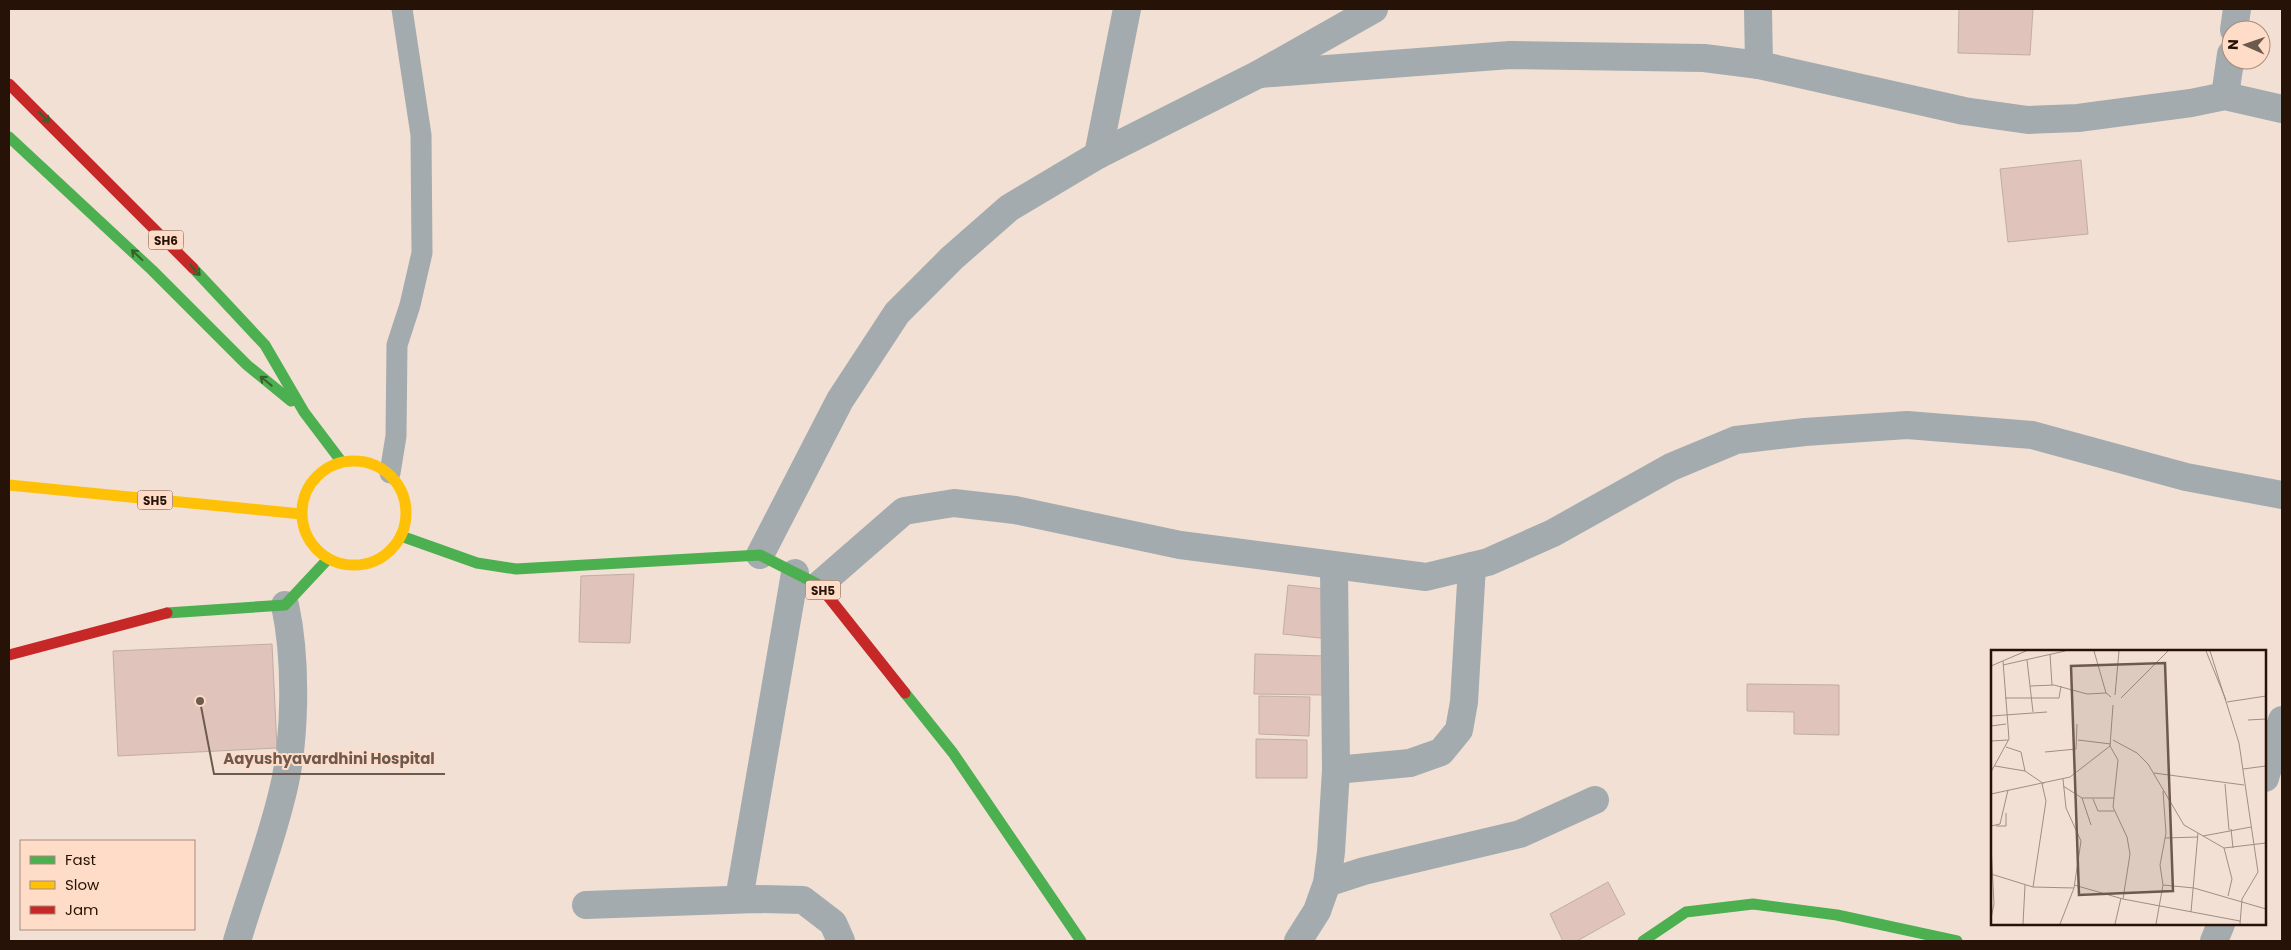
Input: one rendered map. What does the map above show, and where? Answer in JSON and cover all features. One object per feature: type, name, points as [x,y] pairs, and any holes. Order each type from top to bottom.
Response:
[{"type":"main road","name":"SH6","points":[[9,84],[175,248],[265,345],[304,412],[341,461]]},
{"type":"main road","name":"SH6","points":[[9,138],[152,270],[247,366],[304,412]]},
{"type":"main road","points":[[360,460],[376,464],[390,473],[400,487],[406,503],[406,520],[401,536],[391,550],[378,560],[361,565],[345,564],[328,559],[314,547],[305,532],[301,514],[304,496],[312,480],[325,468],[341,461],[360,460]]},
{"type":"main road","name":"SH5","points":[[9,485],[301,514]]},
{"type":"main road","points":[[401,536],[478,563],[516,569],[760,555]]},
{"type":"main road","name":"SH5","points":[[760,555],[807,579],[953,753],[1081,941]]},
{"type":"main road","points":[[9,655],[174,611],[285,605],[328,559]]},
{"type":"main road","points":[[1643,941],[1686,912],[1754,904],[1837,915],[1957,941]]},
{"type":"street","points":[[1098,155],[1127,9]]},
{"type":"street","points":[[760,555],[840,400],[897,313],[952,258],[1009,208],[1098,155],[1258,74],[1374,9]]},
{"type":"street","points":[[1758,9],[1759,65]]},
{"type":"street","points":[[1258,74],[1510,56],[1704,58],[1759,65],[1964,111],[2028,120],[2078,118],[2191,103],[2225,96],[2282,109]]},
{"type":"street","points":[[2225,96],[2229,70]]},
{"type":"street","points":[[739,899],[807,579],[904,511],[954,503],[1015,510],[1180,545],[1334,566],[1426,576],[1488,562],[1553,534],[1671,467],[1736,440],[1805,432],[1907,425],[2032,435],[2186,477],[2282,495]]},
{"type":"street","points":[[1298,941],[1317,911],[1327,883],[1332,852],[1336,770],[1334,566]]},
{"type":"street","points":[[1336,770],[1410,763],[1441,752],[1458,730],[1464,702],[1472,566]]},
{"type":"street","points":[[237,941],[282,798],[291,740],[291,631],[285,605]]},
{"type":"street","points":[[2266,775],[2282,720]]},
{"type":"street","points":[[1327,883],[1364,871],[1520,834],[1595,800]]},
{"type":"street","points":[[586,905],[739,899],[803,900],[832,922],[841,941]]},
{"type":"street","points":[[2214,941],[2220,925]]},
{"type":"lane","points":[[390,473],[396,436],[397,345],[410,305],[422,253],[421,135],[402,9]]},
{"type":"building","points":[[1959,9],[2033,9],[2030,55],[1958,53]]},
{"type":"building","points":[[2081,160],[2088,234],[2008,242],[2000,169]]},
{"type":"building","points":[[634,574],[630,643],[579,642],[581,576]]},
{"type":"building","points":[[1288,585],[1334,590],[1329,639],[1283,634]]},
{"type":"building","points":[[272,644],[277,748],[118,756],[113,651]]},
{"type":"building","points":[[1255,654],[1325,656],[1324,695],[1254,694]]},
{"type":"building","points":[[1747,684],[1839,685],[1839,735],[1794,734],[1794,712],[1747,711]]},
{"type":"building","points":[[1259,696],[1310,697],[1309,736],[1259,734]]},
{"type":"building","points":[[1256,739],[1307,740],[1307,778],[1256,778]]},
{"type":"building","points":[[1608,882],[1625,914],[1577,941],[1563,941],[1550,914]]},
{"type":"traffic: fast","points":[[9,137],[152,270],[247,365],[291,401]]},
{"type":"traffic: fast","points":[[193,268],[265,345],[304,412],[341,461]]},
{"type":"traffic: fast","points":[[401,536],[477,563],[516,569],[760,555],[819,585],[827,595]]},
{"type":"traffic: fast","points":[[167,613],[285,605],[328,559]]},
{"type":"traffic: fast","points":[[905,693],[953,753],[1081,941]]},
{"type":"traffic: fast","points":[[1643,941],[1686,912],[1753,904],[1837,915],[1957,941]]},
{"type":"traffic: slow","points":[[354,461],[374,465],[383,469],[391,476],[398,484],[402,493],[406,513],[402,533],[398,542],[391,550],[383,557],[374,561],[354,565],[334,561],[325,557],[317,550],[310,542],[306,533],[302,513],[306,493],[310,484],[317,476],[325,469],[334,465],[354,461]]},
{"type":"traffic: slow","points":[[9,485],[301,514]]},
{"type":"traffic: jam","points":[[9,84],[193,268]]},
{"type":"traffic: jam","points":[[827,595],[905,693]]},
{"type":"traffic: jam","points":[[9,655],[167,613]]},
{"type":"place","name":"Aayushyavardhini Hospital","points":[[200,701]]}]
